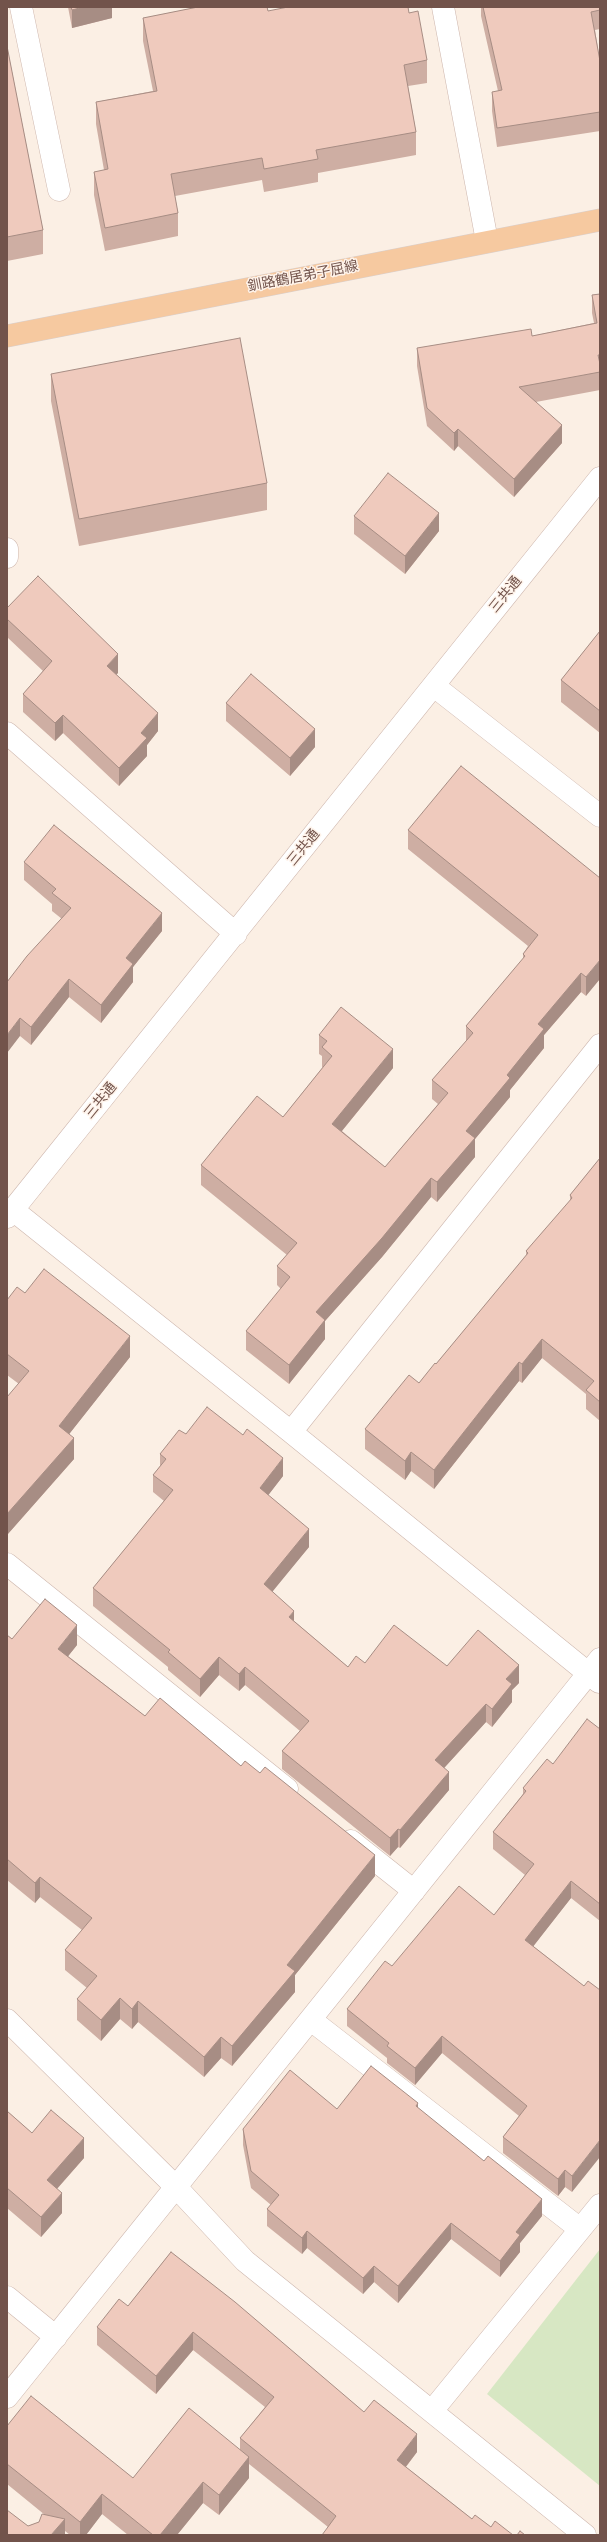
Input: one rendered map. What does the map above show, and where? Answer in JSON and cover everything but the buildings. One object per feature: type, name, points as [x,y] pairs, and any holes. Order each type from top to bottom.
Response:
[{"type":"main road","name":"釧路鶴居弟子屈線","points":[[7,336],[600,220]]},
{"type":"street","points":[[21,7],[59,190]]},
{"type":"street","points":[[443,7],[487,242]]},
{"type":"street","name":"三共通","points":[[10,1214],[236,934],[600,478]]},
{"type":"street","points":[[7,549],[7,558]]},
{"type":"street","points":[[434,686],[598,812]]},
{"type":"street","points":[[7,733],[236,934]]},
{"type":"street","points":[[291,1432],[600,1045]]},
{"type":"street","points":[[7,2396],[177,2188],[414,1891],[596,1672],[291,1432],[10,1214]]},
{"type":"street","points":[[7,1564],[303,1802]]},
{"type":"street","points":[[334,1827],[414,1891]]},
{"type":"street","points":[[7,2020],[177,2188],[245,2261],[585,2535]]},
{"type":"street","points":[[311,2020],[580,2230]]},
{"type":"street","points":[[432,2411],[600,2205]]},
{"type":"street","points":[[7,2297],[56,2337]]},
{"type":"green space","points":[[600,2249],[600,2486],[487,2394]]}]
